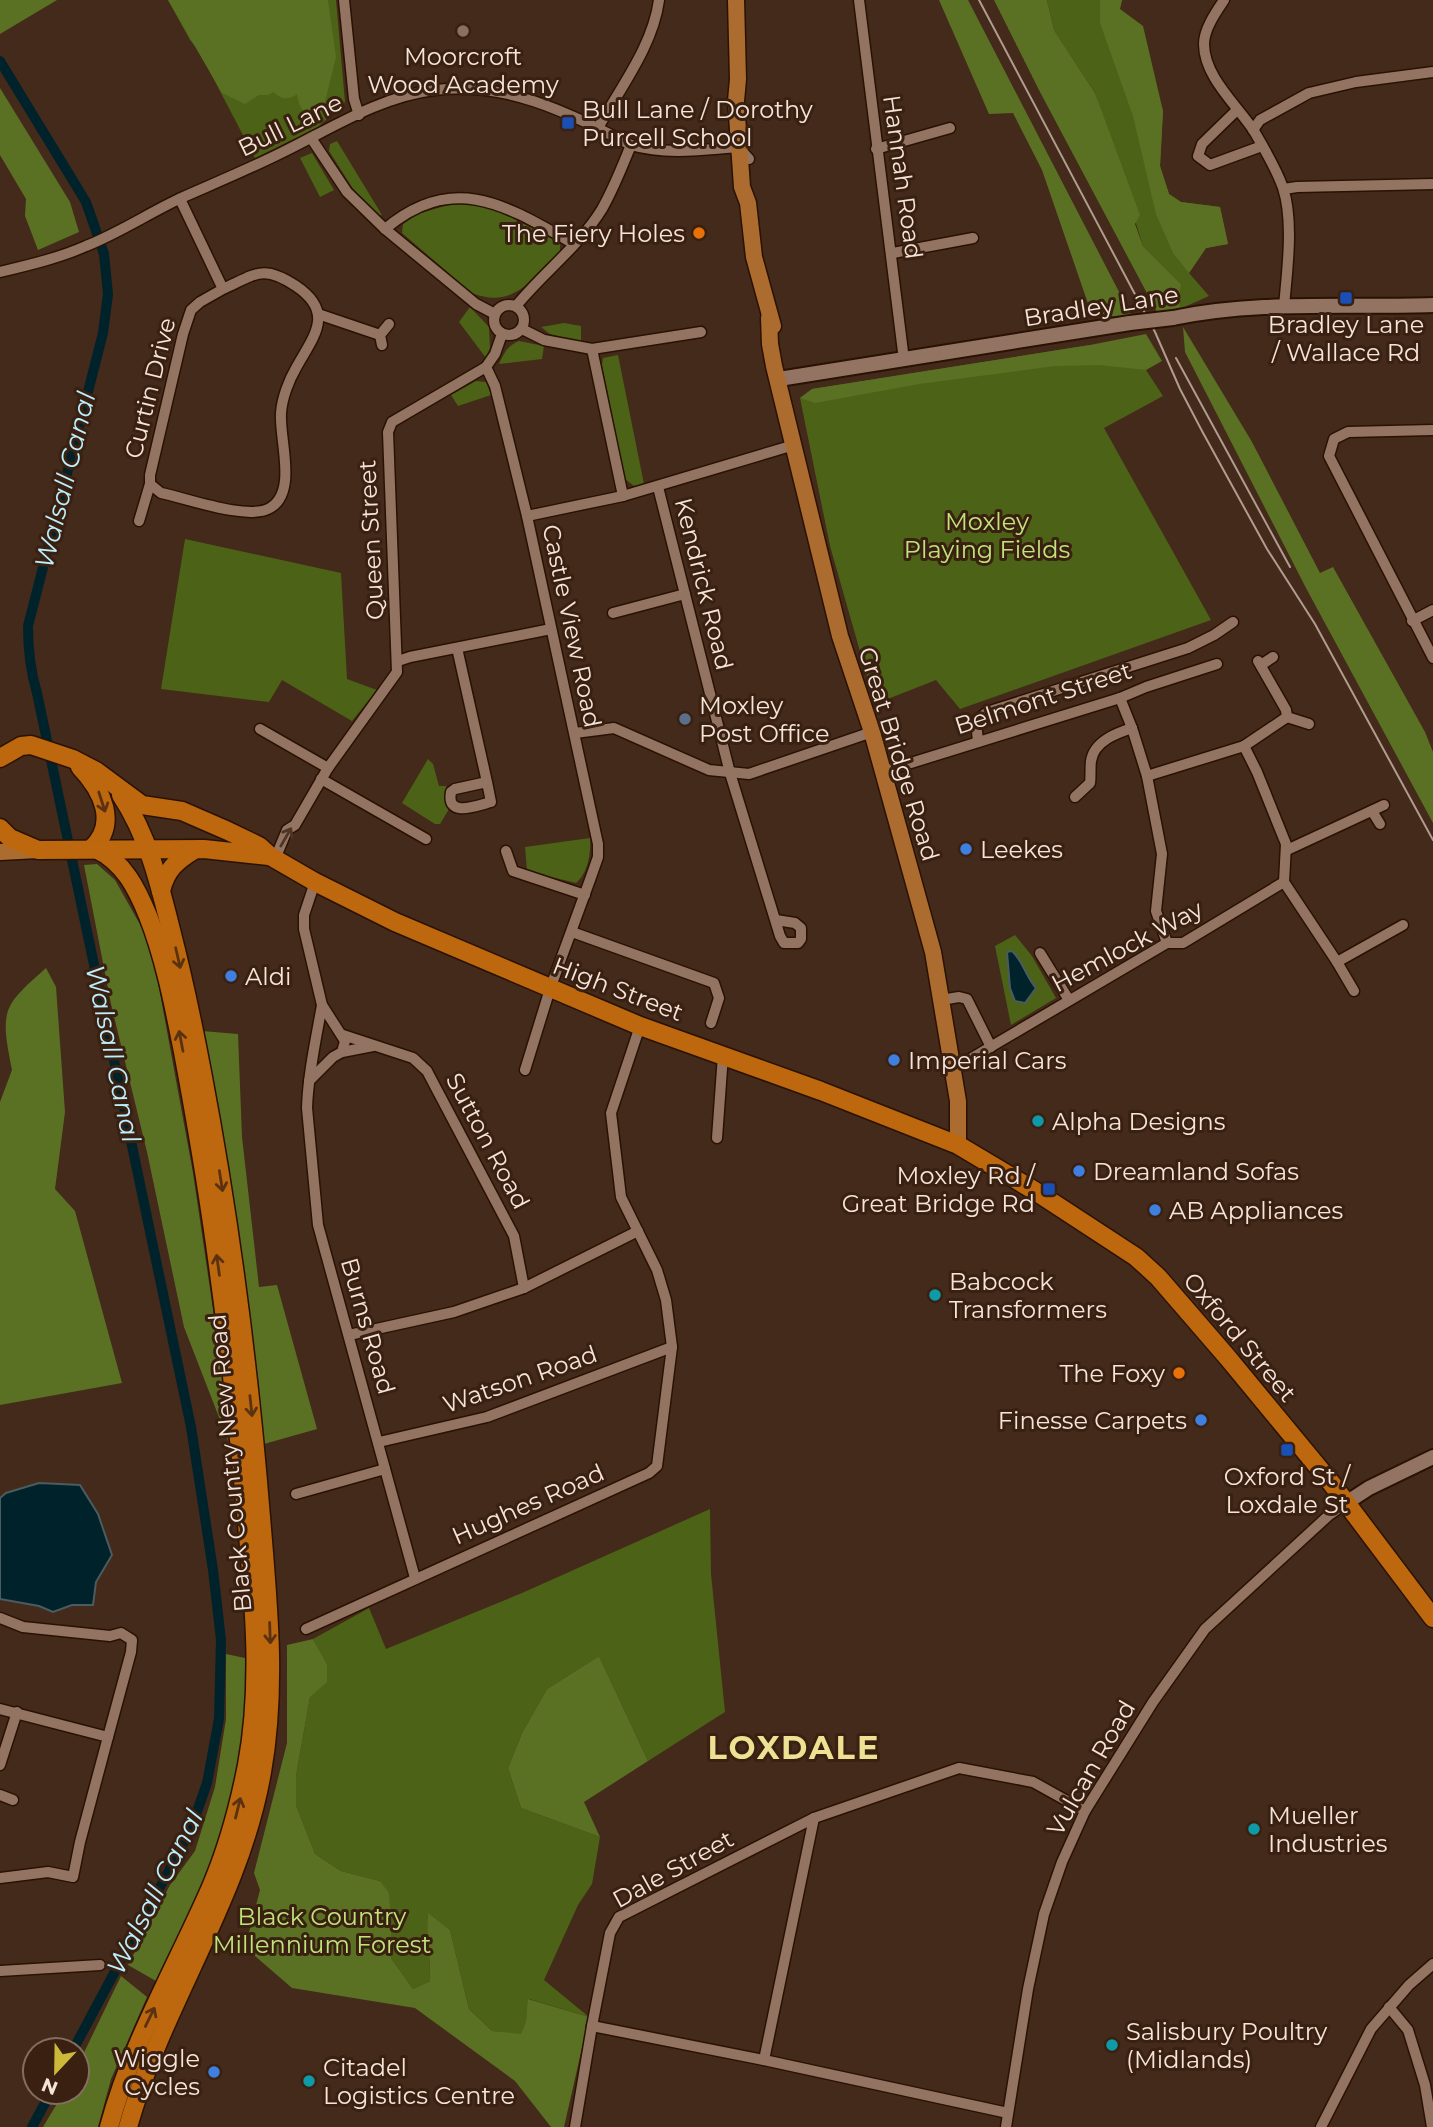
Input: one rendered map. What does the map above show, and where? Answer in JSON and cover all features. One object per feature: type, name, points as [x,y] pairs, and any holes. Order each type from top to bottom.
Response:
[{"type":"highway","points":[[0,738],[26,746]]},
{"type":"highway","points":[[0,758],[26,746]]},
{"type":"highway","name":"High Street","points":[[26,746],[67,757],[96,771],[142,805],[182,811],[206,821],[259,846],[315,882],[395,922],[550,989],[640,1026],[958,1145]]},
{"type":"highway","points":[[67,757],[91,778],[105,806],[107,816],[104,831],[88,850]]},
{"type":"highway","name":"Black Country New Road","points":[[115,786],[138,821],[148,849],[194,1026],[233,1255],[255,1444],[270,1632],[268,1737],[244,1843],[222,1903],[150,2059],[128,2127]]},
{"type":"highway","points":[[161,891],[171,868],[179,859],[199,850],[210,841],[211,832],[206,821]]},
{"type":"highway","points":[[0,828],[10,838],[46,850]]},
{"type":"highway","name":"High Street","points":[[46,850],[199,850],[273,857]]},
{"type":"highway","name":"Black Country New Road","points":[[88,850],[114,860],[123,869],[148,917],[161,958],[181,1042],[204,1171],[228,1333],[240,1445],[256,1651],[252,1731],[239,1806],[231,1832],[212,1884],[135,2047],[109,2127]]},
{"type":"highway","name":"Oxford Street","points":[[958,1145],[1136,1257],[1158,1278],[1228,1358],[1346,1503],[1433,1618]]},
{"type":"main road","name":"Great Bridge Road","points":[[736,0],[736,101],[743,153]]},
{"type":"main road","name":"Great Bridge Road","points":[[738,79],[746,106],[747,123],[742,187],[748,203],[754,257],[769,318],[770,344],[840,636],[872,732],[933,952],[959,1114],[958,1145]]},
{"type":"main road","points":[[0,852],[46,850]]},
{"type":"street","points":[[344,0],[354,99],[359,115]]},
{"type":"street","points":[[598,128],[646,40],[656,18],[659,0]]},
{"type":"street","name":"Hannah Road","points":[[859,0],[904,360]]},
{"type":"street","points":[[1221,1],[1207,30],[1204,42],[1206,57],[1211,70],[1253,130],[1283,189],[1288,224],[1284,306]]},
{"type":"street","points":[[1253,130],[1260,120],[1309,93],[1356,82],[1433,72]]},
{"type":"street","name":"Bull Lane","points":[[0,272],[61,256],[86,246],[359,115],[395,100],[434,90],[462,89],[505,93],[538,101],[631,145],[661,151],[743,153]]},
{"type":"street","points":[[1237,110],[1202,144],[1198,156],[1210,165],[1262,146]]},
{"type":"street","points":[[876,149],[950,128]]},
{"type":"street","points":[[311,138],[347,192],[385,229],[476,304],[495,314]]},
{"type":"street","points":[[516,306],[601,211],[631,145]]},
{"type":"street","points":[[1283,189],[1433,184]]},
{"type":"street","points":[[385,229],[400,216],[429,203],[456,198],[484,199],[527,218],[573,244]]},
{"type":"street","points":[[180,199],[223,289]]},
{"type":"street","points":[[892,253],[973,238]]},
{"type":"street","name":"Curtin Drive","points":[[258,273],[275,273],[299,288],[318,314],[315,336],[296,368],[281,412],[285,484],[281,498],[271,507],[247,513],[161,493],[150,484],[183,334],[191,310],[223,289],[258,273]]},
{"type":"street","points":[[506,305],[516,306],[525,319],[522,329],[513,335],[502,334],[495,326],[495,314],[506,305]]},
{"type":"street","name":"Bradley Lane","points":[[779,379],[1130,323],[1243,308],[1433,305]]},
{"type":"street","points":[[318,314],[381,340],[388,324]]},
{"type":"street","points":[[522,329],[544,340],[592,349],[701,332]]},
{"type":"street","points":[[486,367],[495,354],[502,334]]},
{"type":"street","points":[[592,349],[623,496]]},
{"type":"street","name":"Castle View Road","points":[[486,367],[495,386],[527,516],[598,844],[598,857],[550,989],[525,1070]]},
{"type":"street","name":"Queen Street","points":[[273,857],[328,768],[397,672],[387,432],[393,422],[486,367]]},
{"type":"street","points":[[1433,430],[1342,433],[1334,439],[1329,456],[1433,658]]},
{"type":"street","points":[[527,516],[658,487],[794,445]]},
{"type":"street","points":[[139,521],[150,484]]},
{"type":"street","name":"Kendrick Road","points":[[658,487],[730,773],[763,888],[776,920]]},
{"type":"street","points":[[613,613],[685,594]]},
{"type":"street","points":[[1412,621],[1433,610]]},
{"type":"street","points":[[978,742],[976,721],[987,712],[1188,648],[1233,622]]},
{"type":"street","points":[[398,661],[551,629]]},
{"type":"street","points":[[457,648],[486,782]]},
{"type":"street","points":[[1273,657],[1259,663],[1286,710],[1287,717]]},
{"type":"street","name":"Belmont Street","points":[[882,772],[1120,698],[1217,664]]},
{"type":"street","points":[[1120,698],[1147,776],[1162,854],[1156,911],[1167,943]]},
{"type":"street","points":[[1287,717],[1309,724]]},
{"type":"street","points":[[1147,776],[1244,746],[1287,717]]},
{"type":"street","points":[[575,733],[614,728],[709,770],[749,774],[872,732]]},
{"type":"street","points":[[1076,797],[1090,783],[1090,762],[1099,746],[1111,735],[1132,728]]},
{"type":"street","points":[[260,729],[328,768]]},
{"type":"street","points":[[1244,746],[1287,850],[1284,882],[1354,991]]},
{"type":"street","points":[[321,779],[426,839]]},
{"type":"street","points":[[1287,850],[1384,805]]},
{"type":"street","points":[[1372,811],[1380,824]]},
{"type":"street","points":[[506,851],[513,871],[585,895]]},
{"type":"street","points":[[315,882],[304,915],[304,929],[321,1005],[314,1039],[316,1049],[323,1056],[337,1055]]},
{"type":"street","name":"Hemlock Way","points":[[953,1069],[1167,943],[1183,943],[1284,882]]},
{"type":"street","points":[[1337,962],[1403,925]]},
{"type":"street","points":[[572,932],[714,983],[719,998],[711,1023]]},
{"type":"street","points":[[1040,953],[1069,1000]]},
{"type":"street","points":[[941,1000],[959,997],[967,999],[990,1047]]},
{"type":"street","points":[[309,1081],[345,1047],[340,1032],[321,1005]]},
{"type":"street","points":[[640,1026],[611,1113],[621,1197],[657,1270],[666,1300],[672,1347]]},
{"type":"street","points":[[317,1034],[326,1027],[340,1032]]},
{"type":"street","name":"Sutton Road","points":[[340,1032],[413,1058],[435,1082],[514,1236],[524,1288]]},
{"type":"street","name":"Sutton Road","points":[[337,1055],[374,1046]]},
{"type":"street","name":"Burns Road","points":[[316,1049],[307,1108],[318,1225],[415,1578]]},
{"type":"street","points":[[717,1138],[723,1055]]},
{"type":"street","points":[[349,1335],[454,1312],[524,1288],[638,1231]]},
{"type":"street","name":"Watson Road","points":[[379,1442],[487,1417],[672,1347]]},
{"type":"street","name":"Hughes Road","points":[[306,1629],[654,1469],[658,1462],[672,1347]]},
{"type":"street","points":[[1346,1503],[1369,1488],[1433,1457]]},
{"type":"street","points":[[296,1494],[385,1469]]},
{"type":"street","name":"Vulcan Road","points":[[1006,2127],[1028,1989],[1044,1914],[1062,1862],[1085,1811],[1153,1702],[1205,1629],[1328,1516],[1346,1503]]},
{"type":"street","points":[[0,1618],[23,1627],[110,1636],[121,1633],[132,1640],[73,1877],[48,1872],[0,1878]]},
{"type":"street","points":[[0,1709],[108,1737]]},
{"type":"street","points":[[0,1765],[17,1712]]},
{"type":"street","name":"Dale Street","points":[[575,2127],[610,1933],[619,1917],[814,1818],[959,1768],[1033,1782],[1085,1811]]},
{"type":"street","points":[[0,1795],[13,1800]]},
{"type":"street","points":[[764,2060],[814,1818]]},
{"type":"street","points":[[1321,2127],[1371,2029],[1389,2007],[1433,1964]]},
{"type":"street","points":[[0,1971],[100,1965]]},
{"type":"street","points":[[1389,2007],[1408,2030],[1429,2084],[1432,2127]]},
{"type":"street","points":[[592,2026],[1008,2113]]},
{"type":"street","points":[[1328,2127],[1330,2113]]},
{"type":"green space","points":[[0,0],[57,0],[0,34]]},
{"type":"green space","points":[[168,0],[336,0],[345,102],[318,127],[255,158],[199,51]]},
{"type":"green space","points":[[168,0],[328,0],[336,57],[323,110],[316,114],[304,111],[297,94],[285,98],[274,92],[259,95],[245,104],[222,93]]},
{"type":"green space","points":[[939,0],[968,0],[1131,315],[1093,318],[1042,170],[1013,113],[989,114]]},
{"type":"green space","points":[[994,0],[1047,0],[1054,30],[1095,93],[1140,215],[1135,224],[1143,246],[1181,284],[1180,309],[1157,312]]},
{"type":"green space","points":[[1047,0],[1122,0],[1119,9],[1163,111],[1160,166],[1169,194],[1181,202],[1220,207],[1228,244],[1206,248],[1189,273],[1209,296],[1180,309],[1181,284],[1143,246],[1095,93],[1054,30]]},
{"type":"green space","points":[[1100,0],[1122,0],[1120,9],[1143,26],[1163,111],[1160,166],[1169,194],[1181,202],[1220,207],[1228,244],[1206,248],[1189,273],[1173,253],[1156,214],[1133,116],[1100,23]]},
{"type":"green space","points":[[0,88],[70,202],[79,232],[38,250],[25,216],[26,199],[0,155]]},
{"type":"green space","points":[[337,141],[382,215],[378,216],[357,195],[329,151],[330,144]]},
{"type":"green space","points":[[312,153],[334,190],[320,197],[300,158]]},
{"type":"green space","points":[[455,203],[486,205],[560,242],[560,251],[531,281],[511,294],[487,297],[472,293],[402,233],[403,224],[417,214]]},
{"type":"green space","points":[[470,307],[489,327],[490,348],[486,358],[459,322]]},
{"type":"green space","points":[[564,323],[581,326],[581,342],[550,334],[541,327]]},
{"type":"green space","points":[[1183,327],[1252,442],[1320,573],[1333,567],[1425,732],[1433,752],[1433,823],[1306,588],[1185,352]]},
{"type":"green space","points":[[1146,334],[1162,361],[1146,370],[1100,365],[1055,366],[919,384],[815,403],[800,398],[812,389]]},
{"type":"green space","points":[[519,341],[544,346],[542,359],[499,364],[507,350]]},
{"type":"green space","name":"Moxley Playing Fields","points":[[1090,345],[1133,350],[1163,396],[1104,428],[1211,620],[960,709],[936,680],[875,704],[830,546],[800,398],[812,389]]},
{"type":"green space","points":[[618,355],[644,484],[634,486],[625,479],[602,365],[603,358]]},
{"type":"green space","points":[[476,381],[486,382],[491,395],[458,406],[451,395]]},
{"type":"green space","points":[[185,539],[341,573],[347,679],[377,690],[352,721],[282,680],[269,702],[161,689]]},
{"type":"green space","points":[[428,759],[433,764],[439,786],[446,786],[449,809],[440,824],[435,824],[402,803]]},
{"type":"green space","points":[[590,838],[588,862],[576,883],[527,871],[525,847]]},
{"type":"green space","points":[[97,864],[115,880],[151,944],[193,1173],[225,1391],[229,1443],[184,1327],[147,1152],[111,1004],[84,865]]},
{"type":"green space","points":[[1015,935],[1032,956],[1056,998],[1011,1025],[995,946]]},
{"type":"green space","points":[[46,968],[56,987],[65,1112],[55,1189],[75,1211],[122,1383],[0,1405],[0,1102],[12,1070],[6,1022],[8,1011],[20,992]]},
{"type":"green space","points":[[202,1031],[238,1034],[242,1137],[259,1287],[277,1285],[317,1429],[264,1444],[246,1292]]},
{"type":"green space","points":[[710,1509],[711,1574],[725,1712],[648,1761],[599,1656],[547,1689],[522,1733],[508,1768],[521,1808],[600,1837],[592,1884],[578,1905],[544,1980],[589,2017],[529,1999],[521,2035],[492,2031],[469,2009],[450,1930],[428,1914],[430,1981],[413,1989],[391,1958],[391,1921],[380,1881],[341,1871],[315,1854],[296,1805],[296,1776],[310,1697],[327,1664],[313,1639],[369,1608],[386,1649],[522,1593]]},
{"type":"green space","name":"Black Country Millennium Forest","points":[[313,1639],[327,1664],[327,1682],[310,1697],[296,1776],[296,1805],[315,1854],[341,1871],[380,1881],[389,1893],[391,1958],[413,1989],[430,1981],[428,1913],[450,1930],[469,2009],[492,2031],[521,2034],[526,2021],[528,1999],[589,2017],[564,2127],[551,2127],[515,2081],[415,2008],[292,1988],[255,1956],[248,1936],[260,1890],[254,1873],[287,1743],[287,1645]]},
{"type":"green space","name":"Black Country Millennium Forest","points":[[226,1654],[245,1658],[245,1729],[239,1771],[232,1803],[211,1864],[156,1981],[128,1965],[170,1885],[195,1851],[215,1787],[226,1719]]},
{"type":"green space","points":[[599,1656],[648,1761],[584,1802],[600,1837],[521,1808],[508,1768],[522,1733],[547,1689]]},
{"type":"green space","points":[[121,1976],[147,1997],[111,2079],[98,2127],[43,2127],[56,2106],[91,2106],[91,2038]]},
{"type":"water","points":[[1012,951],[1036,988],[1025,1003],[1015,1001],[1010,988],[1007,952]]},
{"type":"water","points":[[39,1483],[80,1485],[98,1514],[112,1555],[96,1582],[93,1605],[72,1605],[53,1612],[39,1606],[0,1599],[0,1498],[6,1493]]},
{"type":"waterway","name":"Walsall Canal","points":[[0,61],[86,202],[104,254],[108,294],[103,333],[28,626],[29,652],[191,1427],[221,1640],[219,1719],[207,1783],[191,1829],[80,2036]]},
{"type":"waterway","name":"Walsall Canal","points":[[32,2127],[43,2106]]},
{"type":"tram line","points":[[979,0],[1155,332],[1202,431],[1267,549],[1315,624],[1433,840]]},
{"type":"tram line","points":[[1176,358],[1290,567]]},
{"type":"place","name":"Moorcroft Wood Academy","points":[[463,31]]},
{"type":"place","name":"Bull Lane / Dorothy Purcell School","points":[[568,123]]},
{"type":"place","name":"The Fiery Holes","points":[[699,233]]},
{"type":"place","name":"Bradley Lane / Wallace Rd","points":[[1346,298]]},
{"type":"place","name":"Moxley Post Office","points":[[685,719]]},
{"type":"place","name":"Leekes","points":[[966,849]]},
{"type":"place","name":"Aldi","points":[[231,976]]},
{"type":"place","name":"Imperial Cars","points":[[894,1060]]},
{"type":"place","name":"Alpha Designs","points":[[1038,1121]]},
{"type":"place","name":"Dreamland Sofas","points":[[1079,1171]]},
{"type":"place","name":"Moxley Rd / Great Bridge Rd","points":[[1049,1189]]},
{"type":"place","name":"AB Appliances","points":[[1155,1210]]},
{"type":"place","name":"Babcock Transformers","points":[[935,1295]]},
{"type":"place","name":"The Foxy","points":[[1179,1373]]},
{"type":"place","name":"Finesse Carpets","points":[[1201,1420]]},
{"type":"place","name":"Oxford St / Loxdale St","points":[[1287,1450]]},
{"type":"place","name":"Mueller Industries","points":[[1254,1829]]},
{"type":"place","name":"Salisbury Poultry (Midlands)","points":[[1112,2045]]},
{"type":"place","name":"Wiggle Cycles","points":[[214,2072]]},
{"type":"place","name":"Citadel Logistics Centre","points":[[309,2081]]},
{"type":"district","name":"LOXDALE","points":[[794,1747]]}]
